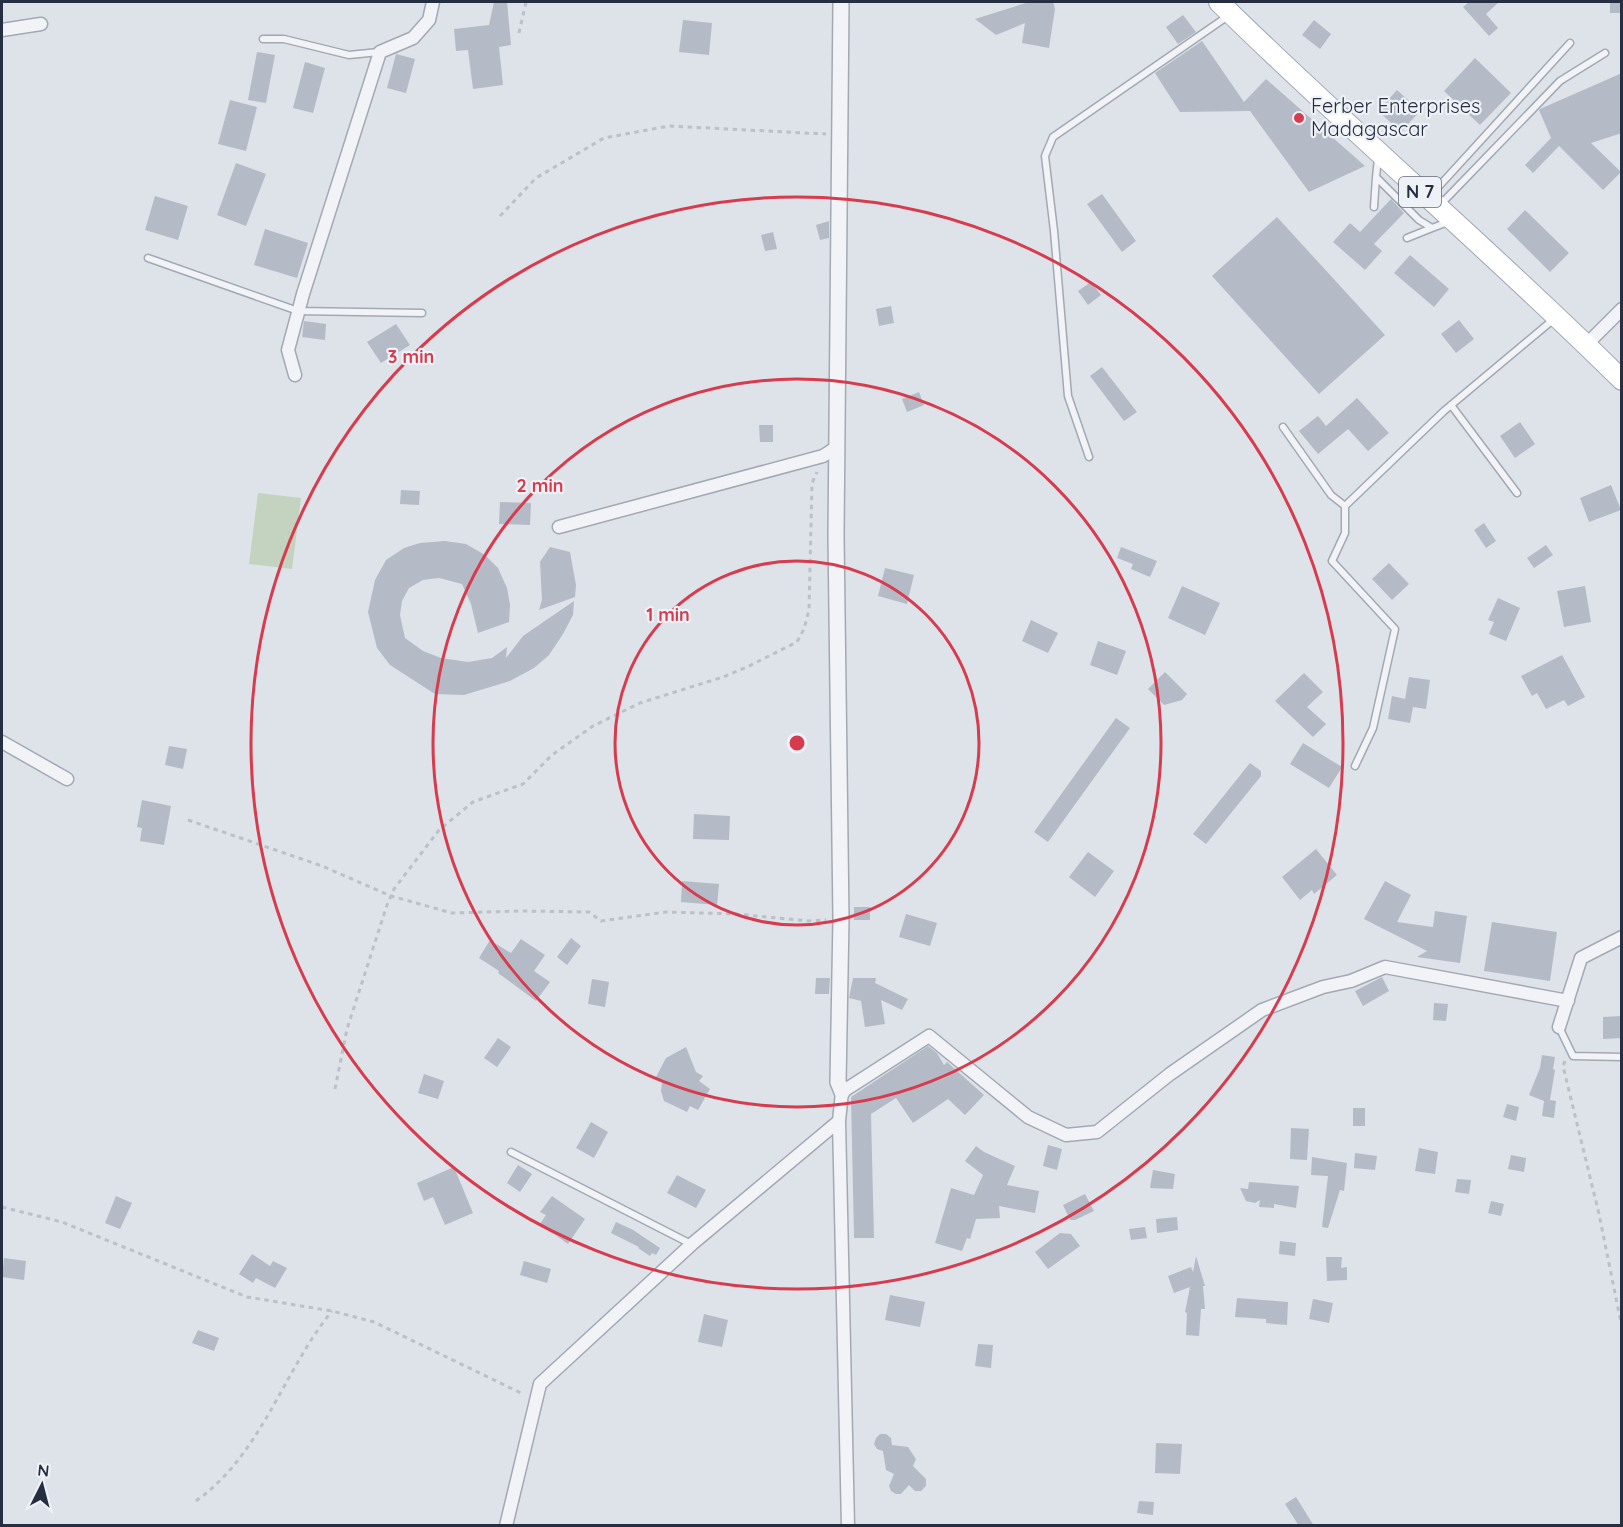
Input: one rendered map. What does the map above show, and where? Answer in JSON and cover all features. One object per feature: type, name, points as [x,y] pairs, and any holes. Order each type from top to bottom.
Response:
[{"type":"main road","name":"N 7","points":[[1225,8],[1622,381]]},
{"type":"street","points":[[295,375],[288,350],[298,311],[380,52],[413,38],[429,20],[433,2]]},
{"type":"street","points":[[841,2],[836,535],[841,919],[838,1082],[842,1092],[839,1121],[848,1526]]},
{"type":"street","points":[[2,30],[41,24]]},
{"type":"street","points":[[1586,345],[1622,309]]},
{"type":"street","points":[[559,528],[823,456],[837,447]]},
{"type":"street","points":[[2,742],[67,779]]},
{"type":"street","points":[[1559,1027],[1581,958],[1622,937]]},
{"type":"street","points":[[842,1092],[929,1036],[1028,1117],[1066,1135],[1097,1132],[1170,1074],[1262,1010],[1323,987],[1351,981],[1385,967],[1568,1001]]},
{"type":"street","points":[[506,1526],[540,1384],[692,1244],[839,1121]]},
{"type":"lane","points":[[1089,457],[1068,396],[1054,231],[1045,156],[1053,136],[1225,8]]},
{"type":"lane","points":[[263,39],[284,39],[349,55],[380,52]]},
{"type":"lane","points":[[1407,238],[1432,228],[1439,209],[1570,42]]},
{"type":"lane","points":[[1439,209],[1560,81],[1605,53]]},
{"type":"lane","points":[[1374,207],[1379,154]]},
{"type":"lane","points":[[1376,177],[1419,220],[1432,228]]},
{"type":"lane","points":[[148,258],[298,311],[422,313]]},
{"type":"lane","points":[[1355,766],[1373,728],[1395,629],[1332,561],[1345,533],[1345,506],[1451,405],[1556,317]]},
{"type":"lane","points":[[1451,405],[1517,493]]},
{"type":"lane","points":[[1283,427],[1331,495],[1345,506]]},
{"type":"lane","points":[[1559,1027],[1573,1056],[1622,1057]]},
{"type":"lane","points":[[511,1152],[692,1244]]},
{"type":"path","points":[[519,33],[526,2]]},
{"type":"path","points":[[500,216],[537,178],[604,138],[669,126],[840,135]]},
{"type":"path","points":[[335,1089],[346,1029],[363,973],[394,888],[440,830],[473,802],[523,784],[552,755],[593,726],[640,703],[723,677],[797,642],[804,629],[809,610],[812,483],[823,456]]},
{"type":"path","points":[[188,820],[322,866],[391,896],[452,913],[589,912],[601,921],[666,912],[735,914],[809,921],[841,919]]},
{"type":"path","points":[[1570,1048],[1563,1066],[1599,1214],[1622,1328]]},
{"type":"path","points":[[2,1207],[62,1222],[247,1297],[332,1311],[374,1322],[522,1395],[540,1384]]},
{"type":"path","points":[[195,1501],[215,1486],[260,1430],[313,1334],[332,1311]]},
{"type":"green space","points":[[258,493],[301,498],[292,569],[249,564]]},
{"type":"building","points":[[494,2],[507,2],[511,45],[499,47],[503,85],[473,89],[468,50],[456,51],[454,29],[489,25]]},
{"type":"building","points":[[1029,2],[1053,2],[1055,9],[1049,48],[1022,43],[1025,23],[996,35],[975,19]]},
{"type":"building","points":[[1469,2],[1499,2],[1486,14],[1498,28],[1489,36],[1463,7]]},
{"type":"building","points":[[1610,2],[1619,2],[1622,5],[1622,13],[1610,13]]},
{"type":"building","points":[[1183,15],[1196,32],[1178,44],[1166,27]]},
{"type":"building","points":[[683,20],[712,23],[709,55],[679,52]]},
{"type":"building","points":[[1314,20],[1331,34],[1320,49],[1302,35]]},
{"type":"building","points":[[1202,41],[1244,102],[1266,79],[1365,166],[1309,192],[1250,111],[1180,112],[1155,73]]},
{"type":"building","points":[[257,52],[275,55],[266,103],[248,100]]},
{"type":"building","points":[[396,54],[415,59],[406,93],[387,88]]},
{"type":"building","points":[[1475,58],[1511,93],[1480,125],[1444,91]]},
{"type":"building","points":[[305,62],[325,68],[313,113],[293,108]]},
{"type":"building","points":[[1622,73],[1622,133],[1591,143],[1621,172],[1603,190],[1559,146],[1533,173],[1525,165],[1551,138],[1539,110]]},
{"type":"building","points":[[1397,90],[1420,111],[1401,132],[1378,111]]},
{"type":"building","points":[[230,100],[257,107],[246,151],[218,144]]},
{"type":"building","points":[[236,163],[266,174],[246,226],[217,215]]},
{"type":"building","points":[[1102,194],[1136,241],[1122,252],[1087,204]]},
{"type":"building","points":[[155,196],[188,206],[178,240],[145,230]]},
{"type":"building","points":[[1391,199],[1404,213],[1374,244],[1382,251],[1365,270],[1333,242],[1350,223],[1360,232]]},
{"type":"building","points":[[1525,210],[1569,253],[1550,272],[1507,229]]},
{"type":"building","points":[[1277,217],[1385,335],[1319,394],[1212,276]]},
{"type":"building","points":[[829,221],[829,238],[820,240],[816,225]]},
{"type":"building","points":[[265,229],[308,243],[297,278],[254,265]]},
{"type":"building","points":[[773,232],[777,249],[765,251],[761,235]]},
{"type":"building","points":[[1410,255],[1449,289],[1434,307],[1394,273]]},
{"type":"building","points":[[1091,282],[1101,295],[1088,305],[1078,291]]},
{"type":"building","points":[[891,306],[894,323],[879,326],[876,309]]},
{"type":"building","points":[[1459,320],[1474,339],[1456,353],[1441,334]]},
{"type":"building","points":[[304,321],[326,324],[325,340],[302,337]]},
{"type":"building","points":[[396,324],[410,345],[381,363],[367,342]]},
{"type":"building","points":[[1102,367],[1137,412],[1124,421],[1090,376]]},
{"type":"building","points":[[919,392],[924,405],[907,412],[902,399]]},
{"type":"building","points":[[1357,398],[1389,433],[1368,451],[1348,429],[1318,454],[1299,431],[1318,416],[1326,426]]},
{"type":"building","points":[[1520,422],[1535,444],[1515,458],[1500,436]]},
{"type":"building","points":[[759,425],[773,425],[773,442],[760,442]]},
{"type":"building","points":[[1611,485],[1621,510],[1589,522],[1580,498]]},
{"type":"building","points":[[401,490],[420,491],[419,505],[400,504]]},
{"type":"building","points":[[500,502],[531,503],[530,525],[499,524]]},
{"type":"building","points":[[1484,523],[1496,541],[1486,548],[1474,530]]},
{"type":"building","points":[[445,541],[466,544],[485,555],[498,568],[507,588],[510,605],[509,622],[478,633],[471,604],[462,584],[439,578],[423,580],[409,588],[402,601],[400,615],[405,638],[423,651],[441,658],[468,662],[492,658],[507,647],[506,658],[523,636],[574,601],[573,615],[563,634],[549,655],[534,668],[510,681],[464,695],[435,694],[390,665],[377,648],[368,612],[375,580],[386,560],[404,548],[420,543]]},
{"type":"building","points":[[1546,545],[1553,555],[1534,568],[1527,558]]},
{"type":"building","points":[[550,547],[570,552],[576,585],[575,597],[539,610],[542,600],[540,562]]},
{"type":"building","points":[[1121,547],[1157,561],[1150,577],[1131,569],[1133,564],[1117,558]]},
{"type":"building","points":[[1389,563],[1409,584],[1392,600],[1372,579]]},
{"type":"building","points":[[885,568],[914,575],[907,604],[878,596]]},
{"type":"building","points":[[1182,586],[1220,603],[1205,635],[1168,618]]},
{"type":"building","points":[[1585,586],[1591,622],[1564,627],[1557,591]]},
{"type":"building","points":[[1498,598],[1520,608],[1506,641],[1489,634],[1494,622],[1488,620]]},
{"type":"building","points":[[1031,620],[1058,633],[1048,653],[1022,641]]},
{"type":"building","points":[[1098,641],[1126,651],[1117,675],[1090,665]]},
{"type":"building","points":[[1562,655],[1585,697],[1568,706],[1564,700],[1546,709],[1537,693],[1532,696],[1521,676]]},
{"type":"building","points":[[1165,672],[1187,694],[1182,700],[1164,705],[1148,689]]},
{"type":"building","points":[[1304,673],[1323,692],[1307,707],[1326,724],[1313,737],[1275,701]]},
{"type":"building","points":[[1409,677],[1430,680],[1426,709],[1413,707],[1410,723],[1388,719],[1392,696],[1405,699]]},
{"type":"building","points":[[1116,718],[1130,728],[1048,842],[1034,832]]},
{"type":"building","points":[[1303,743],[1342,767],[1329,788],[1290,764]]},
{"type":"building","points":[[169,746],[187,749],[183,769],[165,765]]},
{"type":"building","points":[[1250,763],[1261,771],[1261,776],[1206,844],[1193,834]]},
{"type":"building","points":[[142,800],[171,806],[164,845],[140,841],[142,828],[137,827]]},
{"type":"building","points":[[694,814],[730,816],[729,840],[693,839]]},
{"type":"building","points":[[1316,849],[1337,875],[1314,894],[1312,890],[1300,900],[1282,877]]},
{"type":"building","points":[[1088,852],[1114,871],[1095,897],[1069,877]]},
{"type":"building","points":[[682,881],[719,884],[717,905],[681,902]]},
{"type":"building","points":[[1385,881],[1411,895],[1397,922],[1433,927],[1435,911],[1467,916],[1460,963],[1417,957],[1427,951],[1364,919]]},
{"type":"building","points":[[854,907],[870,907],[870,920],[854,920]]},
{"type":"building","points":[[906,914],[937,923],[930,946],[899,937]]},
{"type":"building","points":[[1492,922],[1557,932],[1550,981],[1484,971]]},
{"type":"building","points":[[571,938],[581,946],[567,965],[557,957]]},
{"type":"building","points":[[521,939],[545,955],[534,971],[550,982],[536,1001],[479,958],[490,940],[511,953]]},
{"type":"building","points":[[1382,977],[1389,991],[1363,1006],[1355,991]]},
{"type":"building","points":[[816,978],[830,978],[829,994],[815,994]]},
{"type":"building","points":[[853,978],[876,978],[875,983],[908,999],[902,1010],[881,1000],[885,1024],[865,1027],[861,1001],[849,998]]},
{"type":"building","points":[[592,979],[609,982],[605,1007],[588,1004]]},
{"type":"building","points":[[1434,1003],[1448,1004],[1446,1021],[1433,1020]]},
{"type":"building","points":[[1622,1016],[1622,1038],[1603,1039],[1603,1017]]},
{"type":"building","points":[[498,1038],[511,1047],[497,1067],[484,1058]]},
{"type":"building","points":[[928,1046],[937,1053],[944,1065],[947,1062],[984,1095],[965,1115],[948,1099],[913,1123],[896,1098],[871,1114],[874,1238],[854,1238],[851,1097]]},
{"type":"building","points":[[686,1047],[696,1072],[703,1076],[699,1081],[710,1089],[698,1110],[690,1106],[687,1112],[664,1101],[661,1091],[662,1082],[656,1077],[666,1058]]},
{"type":"building","points":[[1542,1055],[1555,1057],[1550,1100],[1556,1101],[1554,1118],[1542,1116],[1544,1101],[1529,1095],[1540,1068]]},
{"type":"building","points":[[424,1074],[444,1081],[438,1099],[418,1093]]},
{"type":"building","points":[[1507,1104],[1519,1107],[1516,1121],[1503,1117]]},
{"type":"building","points":[[1353,1108],[1365,1108],[1365,1126],[1353,1126]]},
{"type":"building","points":[[591,1122],[608,1132],[594,1158],[576,1148]]},
{"type":"building","points":[[1291,1128],[1309,1129],[1307,1160],[1290,1159]]},
{"type":"building","points":[[1048,1145],[1062,1149],[1057,1170],[1043,1166]]},
{"type":"building","points":[[976,1146],[1015,1166],[1007,1185],[1039,1191],[1035,1213],[999,1206],[1000,1218],[976,1219],[970,1239],[967,1238],[962,1251],[935,1243],[951,1188],[974,1195],[983,1175],[965,1161]]},
{"type":"building","points":[[1419,1148],[1438,1152],[1435,1174],[1415,1171]]},
{"type":"building","points":[[1355,1153],[1377,1156],[1375,1170],[1354,1168]]},
{"type":"building","points":[[1511,1155],[1526,1158],[1524,1172],[1508,1169]]},
{"type":"building","points":[[1312,1157],[1347,1163],[1344,1191],[1340,1190],[1328,1228],[1322,1227],[1328,1176],[1311,1175]]},
{"type":"building","points":[[518,1165],[532,1174],[520,1192],[507,1183]]},
{"type":"building","points":[[454,1167],[473,1213],[445,1225],[433,1197],[424,1201],[417,1183]]},
{"type":"building","points":[[1153,1170],[1175,1174],[1173,1189],[1150,1188]]},
{"type":"building","points":[[677,1175],[706,1190],[696,1208],[667,1193]]},
{"type":"building","points":[[1457,1179],[1471,1180],[1469,1194],[1455,1192]]},
{"type":"building","points":[[1249,1182],[1299,1186],[1296,1208],[1274,1204],[1274,1208],[1259,1207],[1260,1200],[1255,1203],[1246,1201],[1240,1188],[1248,1189]]},
{"type":"building","points":[[1085,1194],[1094,1211],[1070,1220],[1063,1205]]},
{"type":"building","points":[[116,1196],[132,1203],[120,1229],[105,1223]]},
{"type":"building","points":[[552,1196],[585,1219],[568,1244],[540,1224],[546,1215],[540,1212]]},
{"type":"building","points":[[1491,1201],[1504,1204],[1501,1216],[1488,1213]]},
{"type":"building","points":[[1177,1217],[1178,1230],[1157,1233],[1156,1219]]},
{"type":"building","points":[[616,1222],[660,1248],[656,1255],[652,1253],[650,1256],[639,1247],[611,1233]]},
{"type":"building","points":[[1145,1227],[1147,1238],[1131,1240],[1129,1229]]},
{"type":"building","points":[[1060,1233],[1071,1234],[1080,1246],[1048,1269],[1035,1252]]},
{"type":"building","points":[[1280,1241],[1296,1243],[1295,1256],[1279,1254]]},
{"type":"building","points":[[252,1254],[270,1266],[273,1261],[287,1268],[275,1288],[256,1278],[253,1283],[239,1274]]},
{"type":"building","points":[[1196,1256],[1205,1286],[1203,1286],[1205,1309],[1201,1309],[1199,1336],[1186,1335],[1187,1313],[1185,1312],[1190,1287],[1174,1293],[1168,1276],[1191,1267],[1193,1272]]},
{"type":"building","points":[[1326,1257],[1342,1257],[1341,1268],[1347,1267],[1347,1280],[1327,1281]]},
{"type":"building","points":[[4,1258],[26,1261],[24,1280],[2,1277]]},
{"type":"building","points":[[524,1261],[551,1269],[547,1283],[520,1275]]},
{"type":"building","points":[[890,1295],[925,1302],[920,1327],[885,1320]]},
{"type":"building","points":[[1237,1298],[1288,1302],[1287,1325],[1266,1323],[1266,1319],[1235,1317]]},
{"type":"building","points":[[1313,1299],[1333,1303],[1329,1323],[1309,1319]]},
{"type":"building","points":[[704,1314],[728,1320],[722,1347],[698,1342]]},
{"type":"building","points":[[198,1330],[219,1338],[214,1351],[192,1343]]},
{"type":"building","points":[[978,1344],[993,1345],[991,1368],[975,1366]]},
{"type":"building","points":[[880,1434],[886,1434],[891,1438],[892,1445],[908,1447],[916,1459],[913,1466],[926,1479],[926,1486],[921,1491],[915,1491],[909,1485],[901,1494],[891,1491],[889,1486],[894,1474],[886,1470],[883,1451],[877,1449],[874,1444]]},
{"type":"building","points":[[1156,1443],[1182,1444],[1180,1474],[1155,1473]]},
{"type":"building","points":[[1296,1497],[1314,1526],[1299,1526],[1285,1504]]},
{"type":"building","points":[[1139,1501],[1154,1502],[1153,1515],[1137,1513]]},
{"type":"place","name":"Ferber Enterprises Madagascar","points":[[1299,118]]}]
